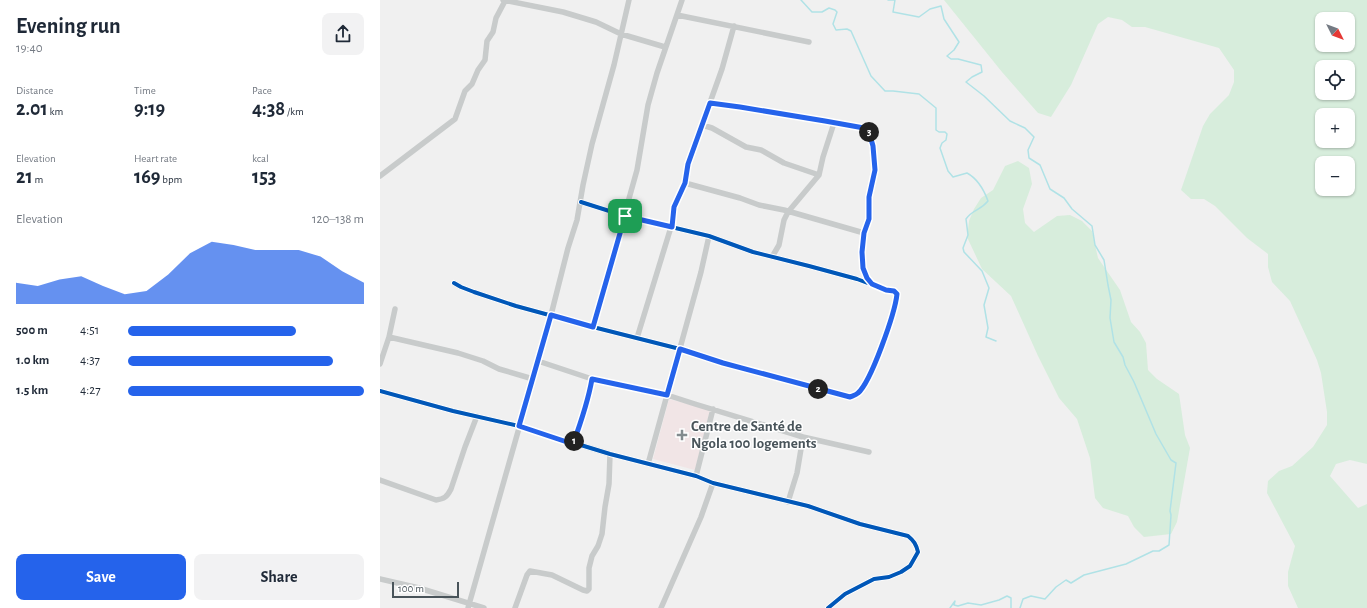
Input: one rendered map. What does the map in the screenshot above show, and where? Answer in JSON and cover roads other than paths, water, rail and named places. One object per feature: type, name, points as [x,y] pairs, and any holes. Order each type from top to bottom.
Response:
[{"type":"street","points":[[380,176],[455,118],[466,91],[472,84],[484,60],[487,41],[504,0],[516,1],[563,12],[596,22],[621,34],[665,47]]},
{"type":"street","points":[[469,606],[551,315],[581,202],[583,185],[592,144],[614,66],[629,0]]},
{"type":"street","points":[[593,327],[637,170],[648,105],[665,47],[682,0]]},
{"type":"street","points":[[677,15],[809,42]]},
{"type":"street","points":[[637,338],[672,227],[674,207],[685,183],[688,164],[722,69],[734,26]]},
{"type":"street","points":[[710,103],[864,128],[869,132],[872,139],[875,170],[869,197],[869,219],[864,233],[862,252],[863,268],[867,278],[872,284]]},
{"type":"street","points":[[772,257],[779,246],[784,220],[788,212],[819,175],[834,123]]},
{"type":"street","points":[[702,125],[712,128],[746,147],[761,150],[784,163],[819,175]]},
{"type":"street","points":[[685,183],[740,198],[759,205],[864,233]]},
{"type":"street","points":[[454,283],[461,288],[485,297],[680,349],[723,363],[850,397],[858,394],[865,384],[882,344],[896,304],[897,294],[894,291],[886,290],[872,284],[809,266],[753,252],[709,236],[625,216],[581,202]]},
{"type":"street","points":[[648,464],[709,236]]},
{"type":"street","points":[[380,364],[395,309]]},
{"type":"street","points":[[388,337],[458,353],[483,361],[498,369],[533,379]]},
{"type":"street","points":[[538,361],[592,379],[667,395],[803,437],[869,452]]},
{"type":"street","points":[[573,444],[589,397],[592,379]]},
{"type":"street","points":[[380,391],[519,426],[573,444],[696,476],[713,483],[808,506],[860,524],[908,536],[916,544],[918,552],[910,566],[889,577],[874,579],[845,594],[828,608]]},
{"type":"street","points":[[696,476],[712,409]]},
{"type":"street","points":[[380,480],[436,500],[442,500],[448,495],[451,489],[477,416]]},
{"type":"street","points":[[788,502],[797,473],[803,437]]},
{"type":"street","points":[[515,608],[527,575],[530,571],[552,575],[583,590],[587,591],[589,589],[589,568],[592,556],[598,546],[602,534],[609,484],[610,454]]},
{"type":"street","points":[[661,608],[701,517],[713,483]]},
{"type":"street","points":[[380,579],[419,588],[469,606],[484,608]]},
{"type":"waterway","points":[[801,0],[812,12],[822,12],[829,8],[837,12],[833,24],[836,30],[847,29],[851,31],[871,76],[885,91],[919,94],[936,108],[936,130],[947,134],[946,140],[942,143],[940,148],[948,171],[953,177],[967,173],[974,178],[988,201],[982,207],[971,213],[966,219],[968,235],[963,248],[964,252],[982,271],[989,288],[984,305],[988,328],[986,337],[996,341]]},
{"type":"waterway","points":[[888,0],[895,0]]},
{"type":"waterway","points":[[895,0],[893,12],[919,17],[930,9],[941,6],[944,19],[959,42],[954,50],[947,56],[951,59],[958,59],[981,65],[982,72],[966,82],[984,96],[1010,121],[1025,128],[1034,137],[1028,150],[1029,158],[1040,165],[1050,189],[1064,198],[1072,209],[1092,226],[1095,245],[1104,260],[1111,300],[1110,318],[1114,342],[1123,357],[1125,365],[1134,382],[1156,434],[1171,460],[1176,463],[1170,511],[1169,545],[1159,551],[1153,551],[1126,564],[1084,575],[1071,583],[1066,580],[1056,587],[1045,599],[1031,596],[1023,599],[1020,608]]},
{"type":"waterway","points":[[950,608],[955,601],[954,605],[958,606],[968,603],[981,605],[1007,596],[1011,598],[1011,608]]},
{"type":"place","name":"Centre de Santé de Ngola 100 logements","points":[[682,435]]}]
